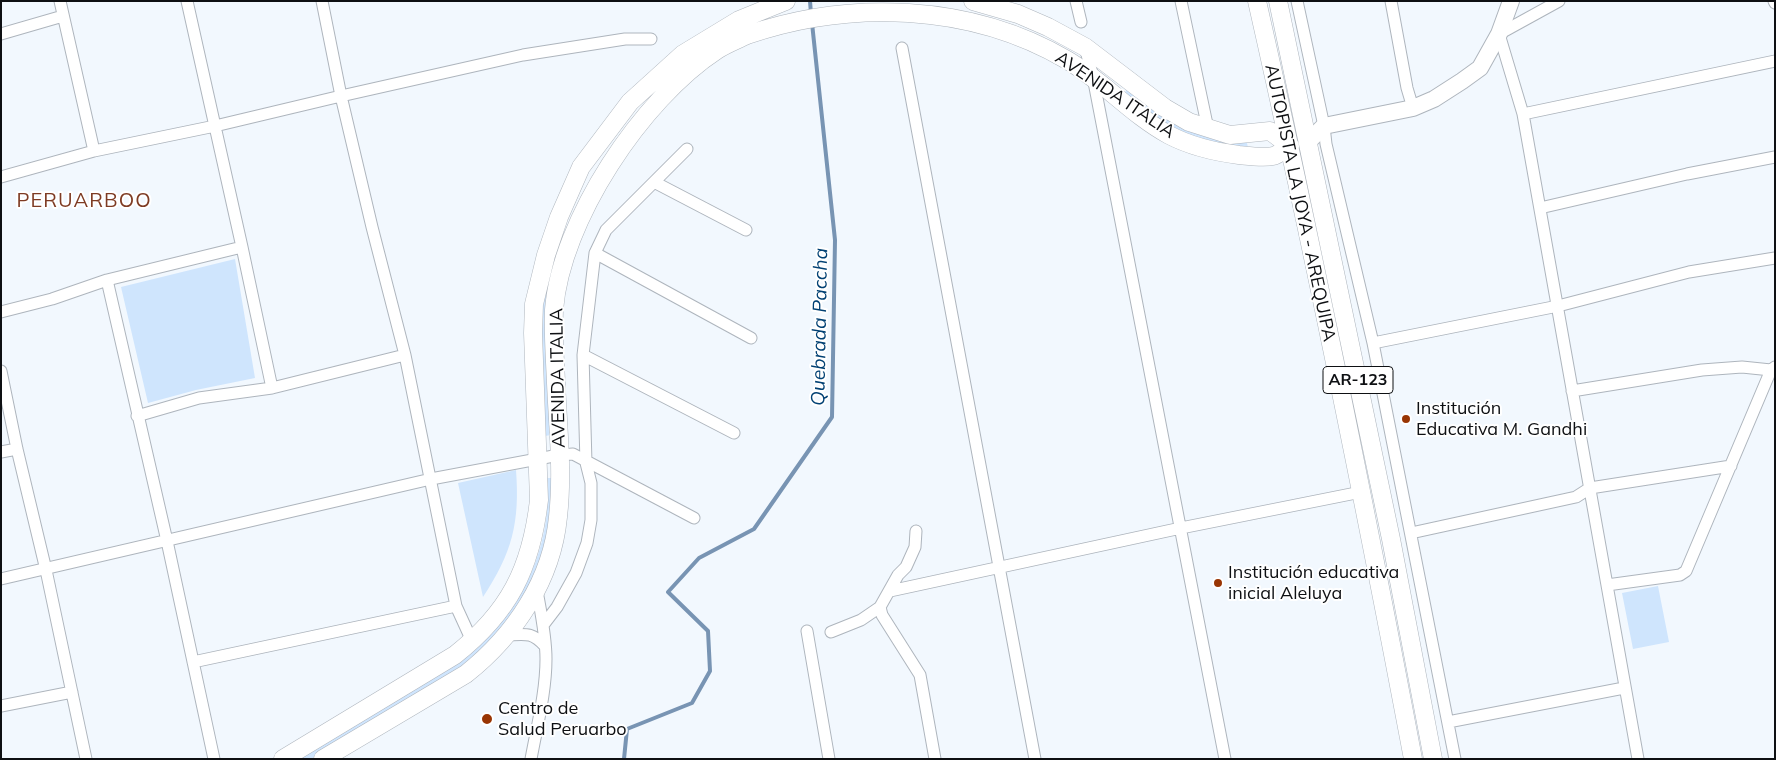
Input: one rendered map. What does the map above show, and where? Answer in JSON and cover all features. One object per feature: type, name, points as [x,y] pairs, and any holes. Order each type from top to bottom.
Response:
[{"type":"main road","name":"AVENIDA ITALIA","points":[[283,759],[455,655],[493,620],[506,603],[526,562],[537,518],[539,500],[533,333],[534,304],[548,247],[559,216],[581,167],[630,102],[683,54],[739,20],[786,1]]},
{"type":"main road","name":"AVENIDA ITALIA","points":[[323,759],[466,674],[508,635],[537,591],[552,550],[557,526],[560,478],[553,333],[558,286],[564,261],[581,218],[601,178],[630,134],[672,87],[718,49],[774,22],[836,8],[898,7],[951,13],[984,22],[1031,42],[1066,60],[1093,77],[1152,124],[1170,135],[1204,149],[1248,156],[1274,156],[1290,146],[1270,131],[1230,135],[1208,129],[1178,117],[1085,46],[1018,14],[973,1]]},
{"type":"main road","name":"AUTOPISTA LA JOYA - AREQUIPA","points":[[1257,1],[1290,146],[1373,546],[1413,759]]},
{"type":"main road","name":"AUTOPISTA LA JOYA - AREQUIPA","points":[[1278,1],[1391,539],[1433,759]]},
{"type":"street","points":[[60,1],[94,151]]},
{"type":"street","points":[[186,1],[272,388]]},
{"type":"street","points":[[322,1],[341,96],[405,355],[432,479],[456,606],[472,641]]},
{"type":"street","points":[[1076,1],[1081,22]]},
{"type":"street","points":[[1181,1],[1208,129]]},
{"type":"street","points":[[1297,1],[1324,126],[1326,144],[1372,343],[1455,759]]},
{"type":"street","points":[[1390,1],[1407,88],[1413,108]]},
{"type":"street","points":[[1308,142],[1324,126],[1413,108],[1434,100],[1480,68],[1498,34],[1511,1]]},
{"type":"street","points":[[1498,34],[1558,1]]},
{"type":"street","points":[[1,34],[63,16]]},
{"type":"street","points":[[1498,34],[1523,114],[1638,759]]},
{"type":"street","points":[[1,177],[94,151],[215,126],[523,55],[625,39],[651,38]]},
{"type":"street","points":[[1085,46],[1093,77],[1225,759]]},
{"type":"street","points":[[902,48],[1035,759]]},
{"type":"street","points":[[1523,114],[1775,61]]},
{"type":"street","points":[[1308,142],[1326,144]]},
{"type":"street","points":[[544,624],[557,607],[576,573],[587,543],[591,520],[591,491],[586,463],[583,355],[595,253],[606,230],[687,149]]},
{"type":"street","points":[[1540,208],[1687,174],[1775,157]]},
{"type":"street","points":[[654,182],[746,230]]},
{"type":"street","points":[[1,312],[52,299],[107,280],[242,247]]},
{"type":"street","points":[[595,253],[750,338]]},
{"type":"street","points":[[1372,343],[1558,306],[1688,272],[1775,258]]},
{"type":"street","points":[[107,280],[214,759]]},
{"type":"street","points":[[137,416],[199,398],[272,388],[405,355]]},
{"type":"street","points":[[583,355],[734,433]]},
{"type":"street","points":[[1572,391],[1702,370],[1742,366],[1773,369],[1686,571],[1680,575],[1607,585]]},
{"type":"street","points":[[1,371],[86,759]]},
{"type":"street","points":[[1,452],[17,449]]},
{"type":"street","points":[[1,579],[432,479],[559,455],[573,454],[586,463],[694,518]]},
{"type":"street","points":[[1411,533],[1576,497],[1590,488],[1731,466]]},
{"type":"street","points":[[890,591],[1181,528],[1361,492]]},
{"type":"street","points":[[831,632],[861,620],[880,607],[898,575],[906,567],[915,547],[916,531]]},
{"type":"street","points":[[531,759],[544,684],[546,659],[544,624],[537,591]]},
{"type":"street","points":[[193,662],[456,606]]},
{"type":"street","points":[[880,607],[882,615],[920,675],[936,759]]},
{"type":"street","points":[[807,631],[829,759]]},
{"type":"street","points":[[508,635],[529,634],[537,638],[545,646]]},
{"type":"street","points":[[1448,722],[1624,688]]},
{"type":"street","points":[[1,706],[72,692]]},
{"type":"shaded area","points":[[1128,89],[1228,140],[1247,143],[1248,148],[1209,142],[1185,134],[1164,122],[1124,93]]},
{"type":"shaded area","points":[[553,256],[559,258],[551,435],[545,436],[540,332],[542,304]]},
{"type":"shaded area","points":[[235,259],[255,378],[196,390],[148,403],[121,287]]},
{"type":"shaded area","points":[[516,470],[517,506],[512,537],[501,566],[483,597],[458,483]]},
{"type":"shaded area","points":[[547,478],[552,478],[551,522],[539,565],[520,606],[488,646],[461,668],[311,759],[298,759],[459,663],[491,634],[517,600],[536,562],[546,520]]},
{"type":"shaded area","points":[[1658,586],[1669,642],[1633,649],[1622,593]]},
{"type":"waterway","name":"Quebrada Paccha","points":[[810,1],[811,14]]},
{"type":"waterway","name":"Quebrada Paccha","points":[[624,759],[627,729],[692,703],[710,671],[708,631],[668,592],[699,558],[754,529],[832,417],[835,240],[812,23]]},
{"type":"place","name":"Institución Educativa M. Gandhi","points":[[1406,419]]},
{"type":"place","name":"Institución educativa inicial Aleluya","points":[[1218,583]]},
{"type":"place","name":"Centro de Salud Peruarbo","points":[[487,719]]},
{"type":"district","name":"PERUARBOO","points":[[84,201]]}]
